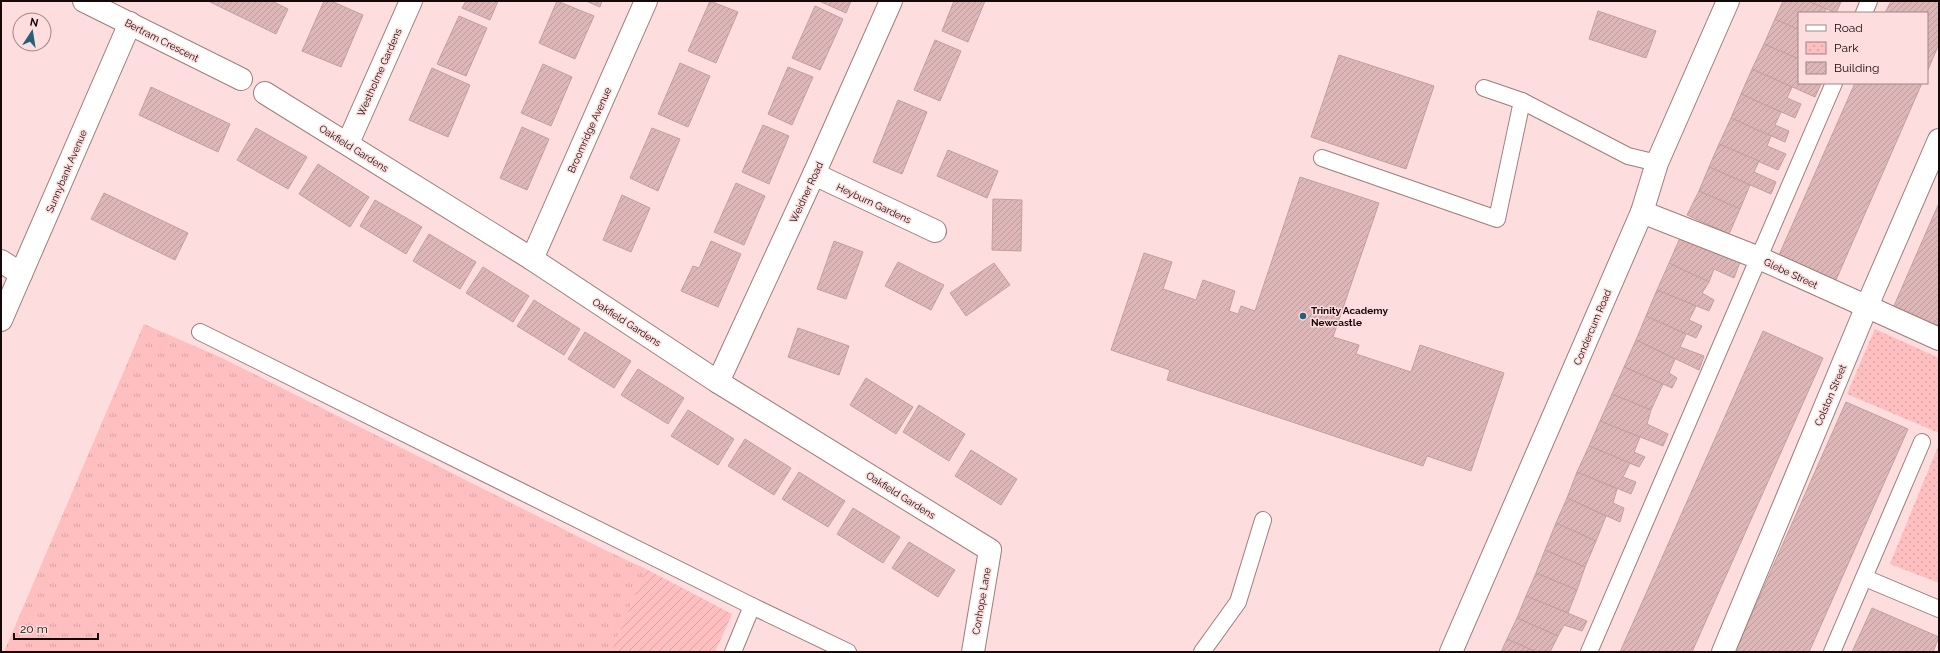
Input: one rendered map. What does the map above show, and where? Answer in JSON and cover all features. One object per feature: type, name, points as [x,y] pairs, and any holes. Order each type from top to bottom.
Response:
[{"type":"street","name":"Bertram Crescent","points":[[84,1],[241,79]]},
{"type":"street","name":"Westholme Gardens","points":[[348,143],[411,1]]},
{"type":"street","name":"Broomridge Avenue","points":[[532,259],[646,1]]},
{"type":"street","name":"Weidner Road","points":[[718,382],[814,174],[891,1]]},
{"type":"street","name":"Condercum Road","points":[[1451,652],[1642,212],[1657,164],[1728,1]]},
{"type":"street","name":"Sunnybank Avenue","points":[[1,320],[130,23]]},
{"type":"street","name":"Oakfield Gardens","points":[[265,93],[348,143],[532,259],[718,382],[990,550]]},
{"type":"street","name":"Colston Street","points":[[1723,652],[1867,306],[1939,140]]},
{"type":"street","name":"Heyburn Gardens","points":[[814,174],[935,231]]},
{"type":"street","name":"Glebe Street","points":[[1642,212],[1760,258],[1939,339]]},
{"type":"street","points":[[1,261],[21,274]]},
{"type":"street","name":"Conhope Lane","points":[[972,652],[990,550]]},
{"type":"lane","points":[[1864,12],[1869,1]]},
{"type":"lane","points":[[1590,652],[1834,84]]},
{"type":"lane","points":[[1484,88],[1522,101],[1628,156],[1657,164]]},
{"type":"lane","points":[[1322,158],[1497,219],[1522,101]]},
{"type":"lane","points":[[200,332],[752,606],[848,652]]},
{"type":"lane","points":[[1832,652],[1922,442]]},
{"type":"lane","points":[[1202,652],[1238,602],[1263,520]]},
{"type":"lane","points":[[1865,578],[1939,609]]},
{"type":"lane","points":[[733,652],[752,606]]},
{"type":"green space","points":[[144,324],[222,358],[607,551],[646,569],[611,652],[4,652]]},
{"type":"green space","points":[[1875,329],[1939,358],[1939,433],[1847,394]]},
{"type":"green space","points":[[1939,444],[1939,583],[1890,564]]},
{"type":"green space","points":[[646,569],[732,614],[715,652],[611,652]]},
{"type":"building","points":[[208,1],[272,1],[288,9],[276,34]]},
{"type":"building","points":[[324,1],[331,1],[363,15],[341,67],[302,51]]},
{"type":"building","points":[[466,1],[498,1],[490,20],[462,8]]},
{"type":"building","points":[[557,1],[594,16],[575,59],[539,43]]},
{"type":"building","points":[[586,1],[602,1],[600,7]]},
{"type":"building","points":[[710,1],[738,12],[716,63],[688,51]]},
{"type":"building","points":[[819,1],[851,1],[846,13]]},
{"type":"building","points":[[954,1],[985,1],[968,42],[942,31]]},
{"type":"building","points":[[1783,1],[1808,1],[1826,9],[1824,12],[1798,12],[1798,30],[1775,19]]},
{"type":"building","points":[[1808,1],[1841,2],[1836,12]]},
{"type":"building","points":[[1891,1],[1939,1],[1939,44],[1928,70],[1928,12],[1886,12]]},
{"type":"building","points":[[815,6],[843,19],[820,70],[792,58]]},
{"type":"building","points":[[1598,11],[1656,31],[1646,58],[1589,39]]},
{"type":"building","points":[[459,16],[487,28],[466,76],[437,64]]},
{"type":"building","points":[[1775,19],[1798,30],[1798,59],[1764,44]]},
{"type":"building","points":[[935,40],[961,51],[940,101],[914,90]]},
{"type":"building","points":[[1764,44],[1798,59],[1798,84],[1821,84],[1815,97],[1752,69]]},
{"type":"building","points":[[1339,55],[1434,86],[1406,169],[1311,137]]},
{"type":"building","points":[[680,63],[710,76],[688,127],[658,114]]},
{"type":"building","points":[[543,64],[572,77],[551,126],[521,113]]},
{"type":"building","points":[[788,67],[813,77],[792,125],[768,114]]},
{"type":"building","points":[[432,68],[470,85],[448,137],[409,120]]},
{"type":"building","points":[[1752,69],[1792,87],[1787,98],[1801,104],[1795,118],[1741,94]]},
{"type":"building","points":[[1855,84],[1922,84],[1836,280],[1779,255]]},
{"type":"building","points":[[151,87],[230,124],[218,152],[139,115]]},
{"type":"building","points":[[1741,94],[1781,112],[1775,125],[1789,131],[1785,142],[1731,118]]},
{"type":"building","points":[[898,100],[927,112],[902,174],[873,162]]},
{"type":"building","points":[[1731,118],[1771,136],[1767,146],[1786,154],[1778,170],[1719,144]]},
{"type":"building","points":[[763,125],[789,136],[769,184],[742,172]]},
{"type":"building","points":[[522,127],[549,139],[527,190],[500,178]]},
{"type":"building","points":[[256,128],[307,157],[288,189],[237,160]]},
{"type":"building","points":[[652,128],[680,139],[658,191],[630,178]]},
{"type":"building","points":[[1719,144],[1759,161],[1754,172],[1776,182],[1771,194],[1709,167]]},
{"type":"building","points":[[948,150],[998,171],[987,198],[937,176]]},
{"type":"building","points":[[318,164],[369,197],[350,227],[299,194]]},
{"type":"building","points":[[1709,167],[1750,185],[1740,209],[1699,191]]},
{"type":"building","points":[[1300,177],[1379,203],[1333,337],[1359,345],[1356,354],[1411,372],[1420,345],[1504,373],[1471,471],[1427,456],[1423,466],[1167,380],[1170,370],[1111,350],[1144,253],[1172,262],[1163,289],[1196,300],[1203,280],[1235,291],[1229,311],[1238,314],[1241,306],[1255,311]]},
{"type":"building","points":[[736,183],[765,196],[744,245],[714,232]]},
{"type":"building","points":[[1699,191],[1740,209],[1729,234],[1687,215]]},
{"type":"building","points":[[104,193],[188,233],[175,260],[91,219]]},
{"type":"building","points":[[622,195],[650,208],[631,252],[603,240]]},
{"type":"building","points":[[993,199],[1022,200],[1021,251],[992,250]]},
{"type":"building","points":[[375,200],[422,227],[406,254],[360,226]]},
{"type":"building","points":[[1939,203],[1939,328],[1893,308]]},
{"type":"building","points":[[429,234],[476,262],[460,289],[413,261]]},
{"type":"building","points":[[1680,238],[1740,262],[1734,278],[1714,269],[1709,282],[1669,263]]},
{"type":"building","points":[[711,241],[741,254],[718,307],[681,291],[693,266],[699,268]]},
{"type":"building","points":[[834,241],[863,252],[846,299],[817,289]]},
{"type":"building","points":[[898,262],[944,285],[931,310],[885,286]]},
{"type":"building","points":[[994,263],[1010,285],[966,316],[950,293]]},
{"type":"building","points":[[1669,263],[1709,282],[1702,293],[1714,300],[1709,311],[1657,290]]},
{"type":"building","points":[[483,267],[529,296],[513,322],[466,293]]},
{"type":"building","points":[[1657,290],[1696,306],[1689,320],[1702,326],[1696,338],[1646,316]]},
{"type":"building","points":[[534,300],[580,329],[564,355],[517,326]]},
{"type":"building","points":[[1646,316],[1686,334],[1680,347],[1704,356],[1699,370],[1636,340]]},
{"type":"building","points":[[798,328],[849,346],[839,375],[788,357]]},
{"type":"building","points":[[1763,331],[1823,358],[1692,652],[1620,652]]},
{"type":"building","points":[[585,332],[631,361],[614,388],[568,359]]},
{"type":"building","points":[[1636,340],[1675,359],[1669,373],[1677,378],[1672,388],[1624,367]]},
{"type":"building","points":[[1624,367],[1663,384],[1651,410],[1612,394]]},
{"type":"building","points":[[638,369],[684,398],[668,424],[621,395]]},
{"type":"building","points":[[866,378],[913,407],[896,434],[850,405]]},
{"type":"building","points":[[1612,394],[1651,410],[1647,424],[1668,434],[1663,446],[1600,421]]},
{"type":"building","points":[[1846,402],[1908,429],[1809,652],[1735,652]]},
{"type":"building","points":[[919,405],[965,434],[949,461],[903,432]]},
{"type":"building","points":[[688,410],[734,439],[718,465],[671,436]]},
{"type":"building","points":[[1600,421],[1640,437],[1634,452],[1645,457],[1639,467],[1589,446]]},
{"type":"building","points":[[745,439],[791,468],[774,495],[728,466]]},
{"type":"building","points":[[1589,446],[1630,463],[1623,477],[1636,482],[1631,494],[1577,472]]},
{"type":"building","points":[[971,450],[1017,479],[1001,505],[955,476]]},
{"type":"building","points":[[799,472],[845,501],[828,527],[782,499]]},
{"type":"building","points":[[1577,472],[1617,489],[1613,503],[1624,508],[1620,522],[1567,498]]},
{"type":"building","points":[[1567,498],[1606,516],[1596,541],[1556,523]]},
{"type":"building","points":[[853,508],[900,537],[883,563],[837,534]]},
{"type":"building","points":[[1556,523],[1596,541],[1585,567],[1545,550]]},
{"type":"building","points":[[909,542],[955,570],[938,597],[892,568]]},
{"type":"building","points":[[1545,550],[1585,567],[1577,590],[1536,573]]},
{"type":"building","points":[[1536,573],[1577,590],[1568,613],[1526,596]]},
{"type":"building","points":[[1526,596],[1587,621],[1582,631],[1564,625],[1558,636],[1517,618]]},
{"type":"building","points":[[1872,608],[1939,637],[1933,652],[1852,652]]},
{"type":"building","points":[[1517,618],[1558,636],[1550,652],[1536,652],[1507,639]]},
{"type":"building","points":[[1507,639],[1536,652],[1501,652]]},
{"type":"place","name":"Trinity Academy Newcastle","points":[[1303,316]]}]
